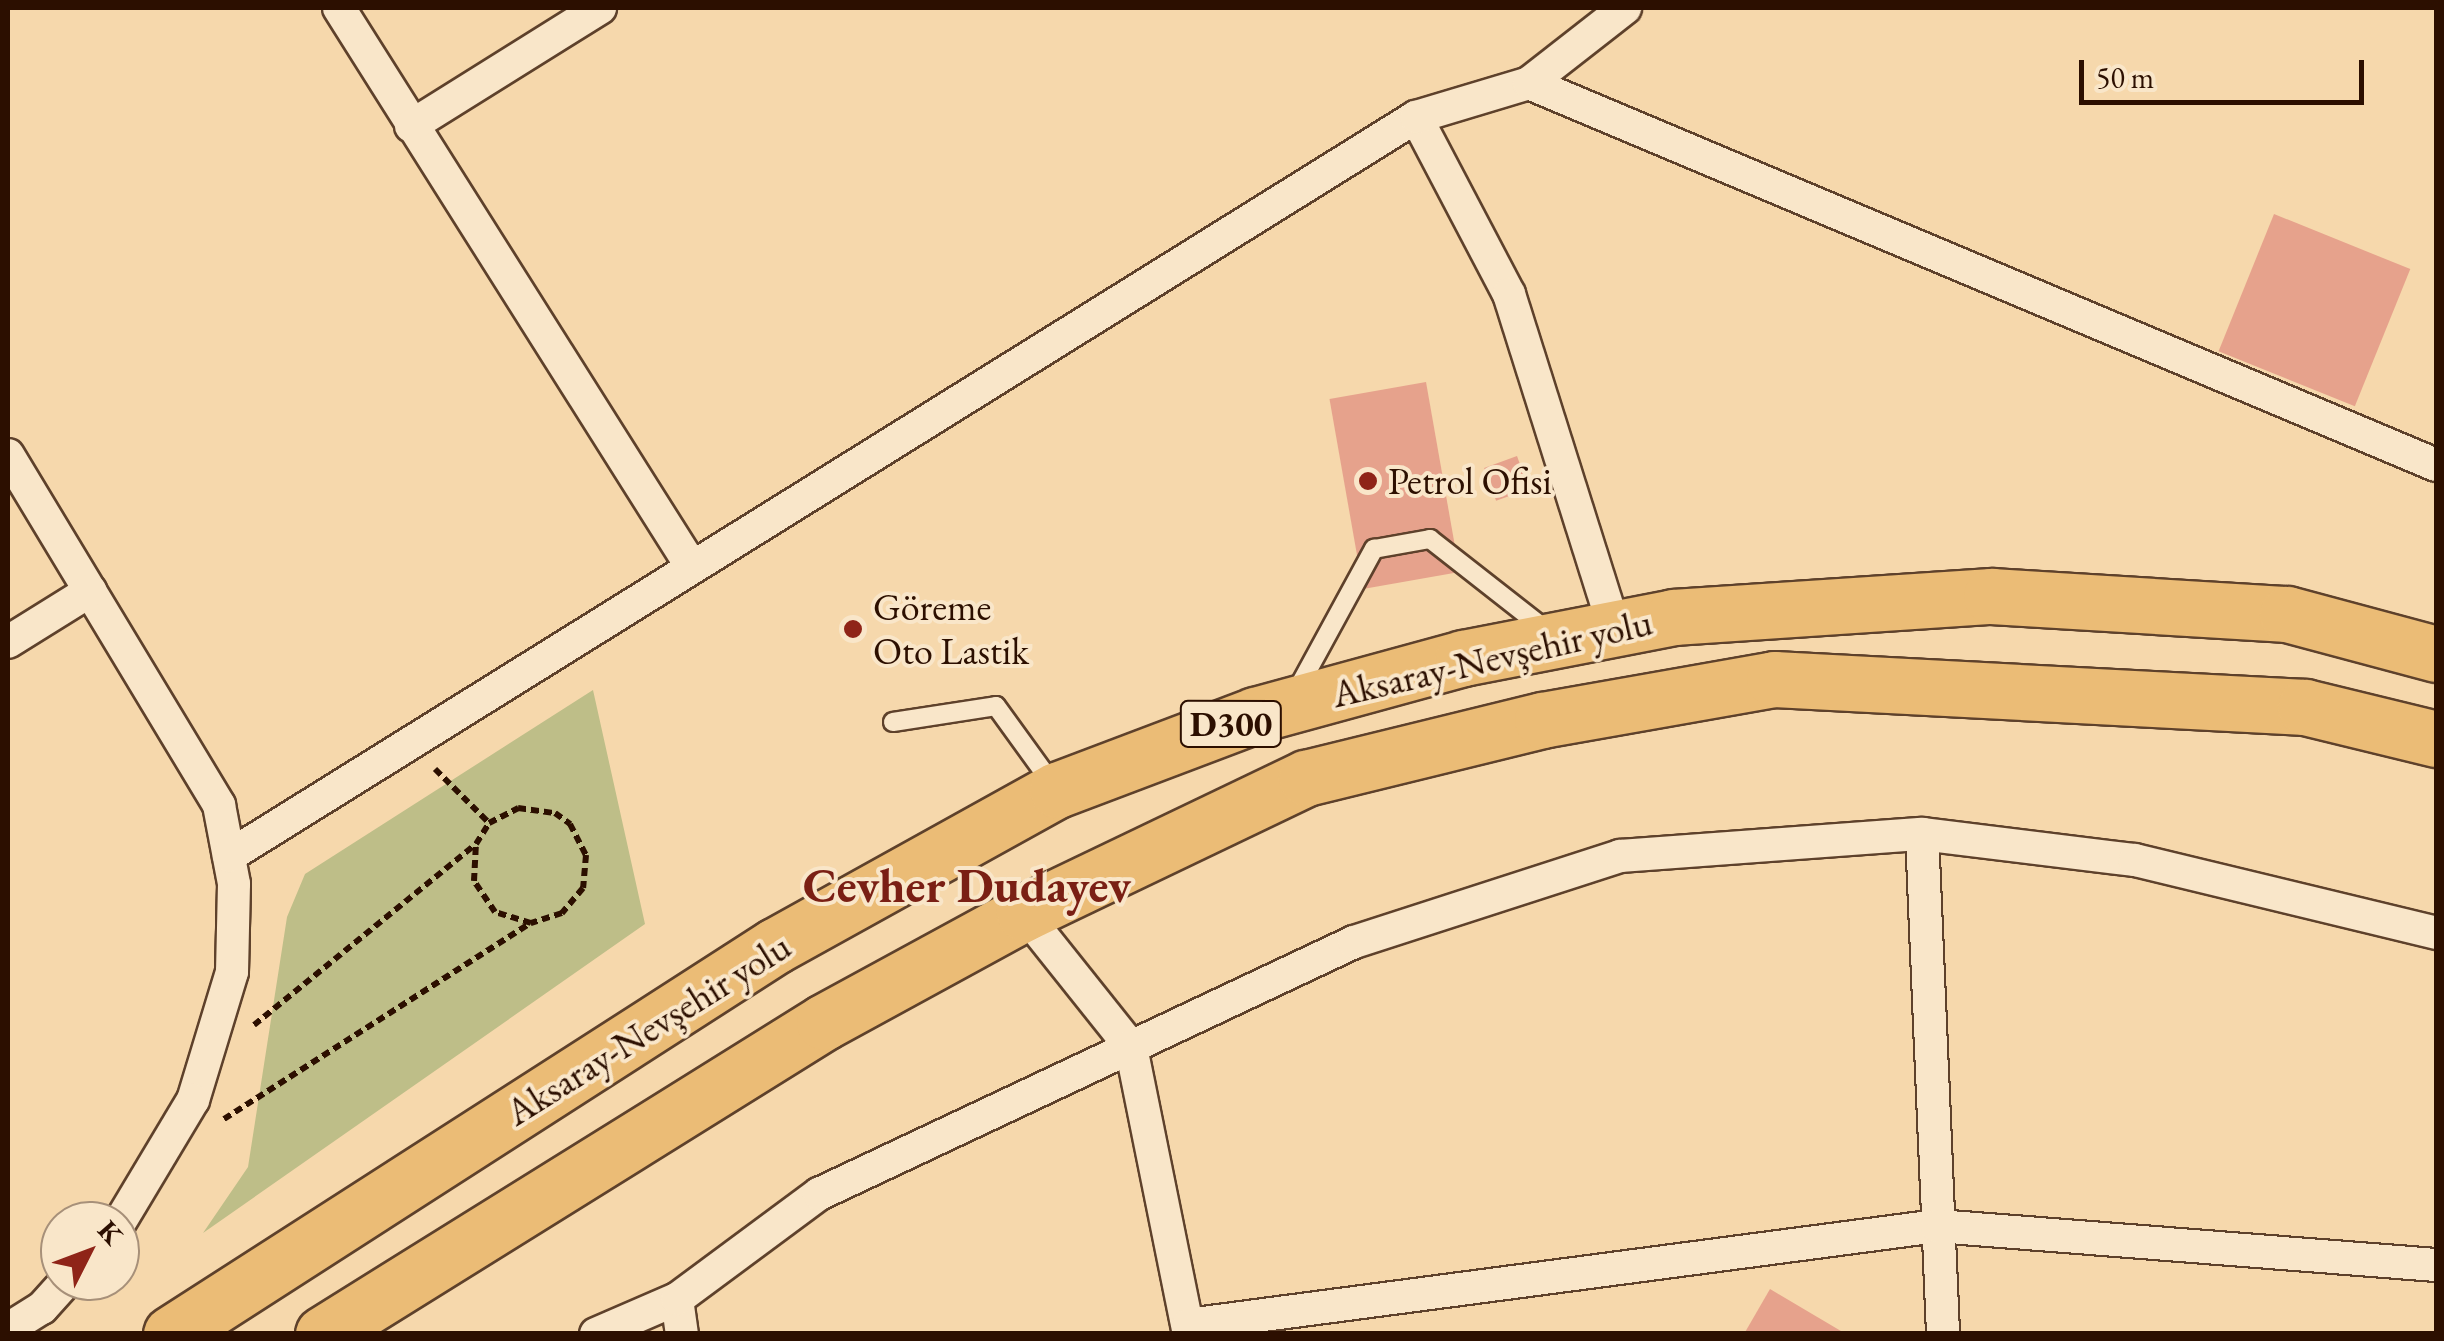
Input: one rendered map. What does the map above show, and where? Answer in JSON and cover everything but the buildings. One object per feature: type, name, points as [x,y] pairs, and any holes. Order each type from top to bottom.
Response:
[{"type":"highway","name":"Aksaray-Nevşehir yolu","points":[[171,1334],[775,946],[1057,790],[1288,706],[1558,639],[1673,616],[1991,596],[2287,614],[2436,654]]},
{"type":"highway","name":"Aksaray-Nevşehir yolu","points":[[323,1334],[824,1022],[1024,913],[1306,778],[1542,720],[1774,678],[2305,707],[2436,738]]},
{"type":"street","points":[[340,8],[692,567]]},
{"type":"street","points":[[411,126],[600,8]]},
{"type":"street","points":[[229,856],[1416,117],[1529,84],[1617,10]]},
{"type":"street","points":[[1529,84],[2436,465]]},
{"type":"street","points":[[1416,117],[1509,294],[1614,628]]},
{"type":"street","points":[[8,455],[219,804],[229,856],[232,972],[204,1066],[160,1160],[134,1201]]},
{"type":"street","points":[[8,642],[90,591]]},
{"type":"street","points":[[1922,834],[1944,1334]]},
{"type":"street","points":[[596,1334],[677,1299],[819,1194],[1354,942],[1620,856],[1922,834],[2135,860],[2436,933]]},
{"type":"street","points":[[1024,913],[1131,1047],[1188,1329],[1937,1226],[2436,1265]]},
{"type":"street","points":[[677,1299],[682,1334]]},
{"type":"street","points":[[8,1329],[48,1301]]},
{"type":"lane","points":[[1288,706],[1374,549],[1430,540],[1558,639]]},
{"type":"lane","points":[[893,722],[996,706],[1057,790]]},
{"type":"path","points":[[409,744],[489,823]]},
{"type":"path","points":[[160,1160],[531,923],[562,913],[582,888],[586,856],[570,824],[555,813],[518,808],[489,823],[476,844],[204,1066]]},
{"type":"path","points":[[476,844],[474,881],[495,912],[531,923]]},
{"type":"green space","points":[[593,690],[645,924],[203,1233],[248,1167],[287,917],[305,874]]},
{"type":"place","name":"Petrol Ofisi","points":[[1368,481]]},
{"type":"place","name":"Göreme Oto Lastik","points":[[853,629]]},
{"type":"district","name":"Cevher Dudayev","points":[[967,886]]}]
